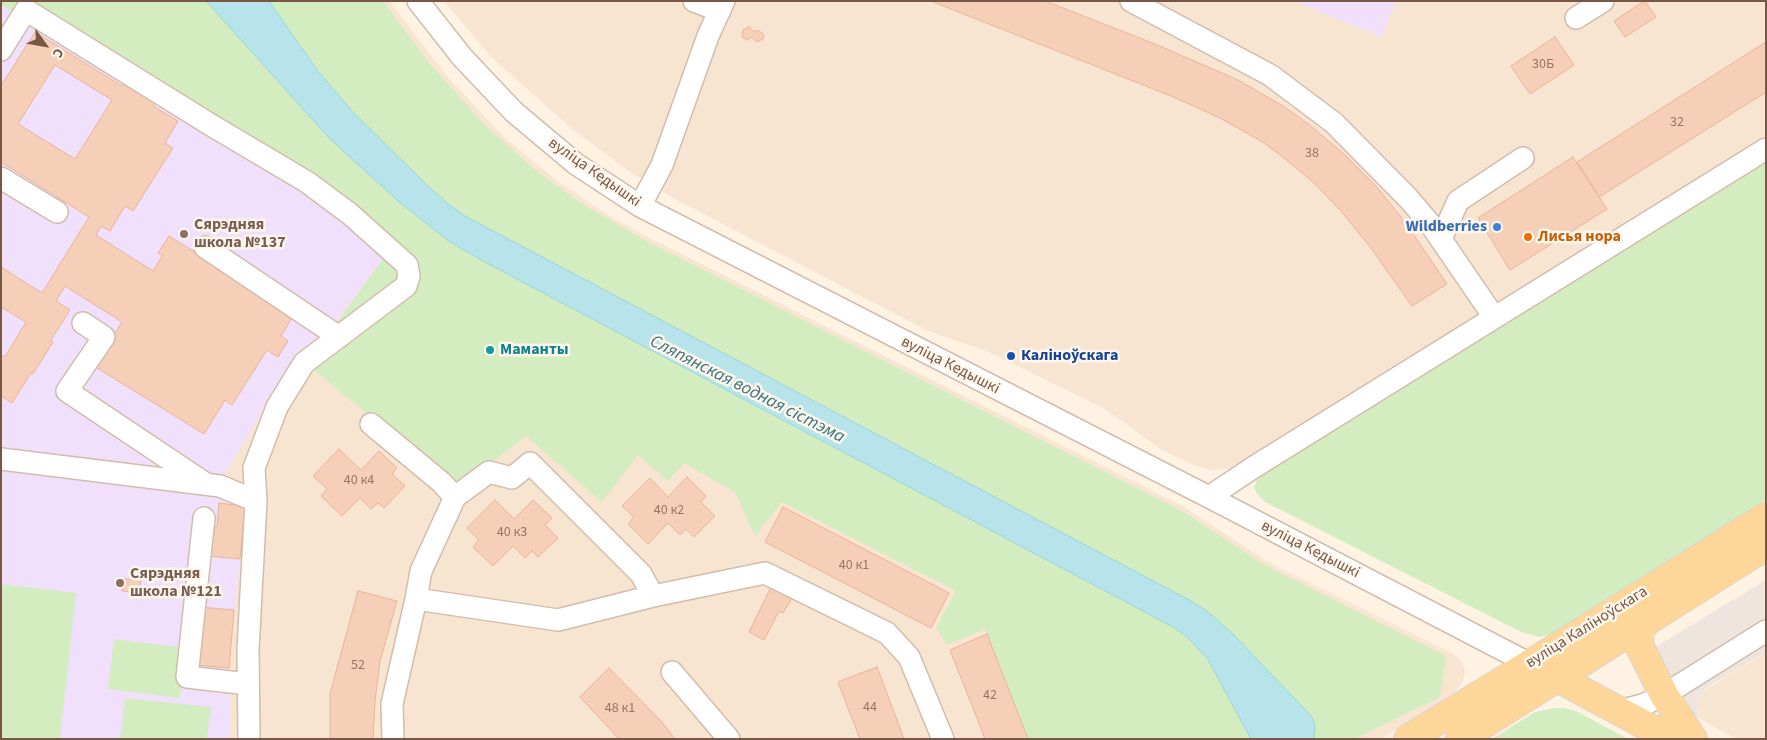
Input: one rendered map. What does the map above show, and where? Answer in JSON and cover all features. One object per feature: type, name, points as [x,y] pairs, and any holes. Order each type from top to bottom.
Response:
[{"type":"main road","name":"вуліца Каліноўскага","points":[[1408,739],[1458,706],[1530,664],[1766,517]]},
{"type":"main road","name":"вуліца Каліноўскага","points":[[1460,739],[1766,546]]},
{"type":"main road","points":[[1649,619],[1640,631],[1640,647],[1664,695],[1693,739]]},
{"type":"main road","points":[[1530,664],[1671,739]]},
{"type":"street","name":"вуліца Кедышкі","points":[[418,1],[462,57],[520,117],[576,164],[640,206],[1209,497],[1530,664]]},
{"type":"street","points":[[640,206],[662,165],[708,36],[722,6],[694,1]]},
{"type":"street","points":[[1131,1],[1270,75],[1334,123],[1409,199],[1441,239],[1494,317]]},
{"type":"street","points":[[1576,18],[1603,1]]},
{"type":"street","points":[[1,50],[26,10],[307,182],[350,214],[408,265],[409,276],[406,286],[304,363],[277,406],[254,468],[256,501],[248,684],[250,739]]},
{"type":"street","points":[[1209,497],[1494,317],[1766,149]]},
{"type":"street","points":[[1441,239],[1458,200],[1523,158]]},
{"type":"street","points":[[1,178],[57,212]]},
{"type":"street","points":[[205,247],[339,337]]},
{"type":"street","points":[[83,323],[104,337],[67,392],[208,485]]},
{"type":"street","points":[[371,424],[441,482],[455,497]]},
{"type":"street","points":[[1,459],[220,486],[256,501]]},
{"type":"street","points":[[392,739],[392,704],[421,571],[455,497],[489,472],[512,478],[530,463],[641,574],[653,596]]},
{"type":"street","points":[[204,518],[186,677],[248,684]]},
{"type":"street","points":[[416,598],[558,620],[653,596],[764,573],[887,633],[908,657],[942,739]]},
{"type":"street","points":[[1613,708],[1627,709],[1636,707],[1664,695],[1766,631]]},
{"type":"street","points":[[672,672],[729,739]]},
{"type":"shaded area","points":[[1,1],[389,1],[451,81],[506,139],[560,183],[609,216],[1184,507],[1268,562],[1451,653],[1461,660],[1463,664],[1465,673],[1462,683],[1454,693],[1444,700],[1381,739],[1,739]]},
{"type":"shaded area","points":[[444,1],[1766,1],[1766,138],[1256,456],[1228,469],[1212,470],[1196,466],[1162,450],[1105,409],[989,352],[928,331],[675,199],[630,172],[571,128],[491,57]]},
{"type":"shaded area","points":[[1294,1],[1396,1],[1382,37]]},
{"type":"shaded area","name":"Сярэдняя школа №137","points":[[1,5],[292,184],[388,252],[334,325],[300,350],[221,480],[247,498],[229,668],[230,739],[1,739]]},
{"type":"shaded area","points":[[1766,580],[1766,652],[1708,687],[1700,695],[1697,705],[1698,713],[1702,720],[1711,726],[1691,713],[1647,646],[1657,646]]},
{"type":"shaded area","points":[[1766,652],[1766,739],[1736,739],[1705,722],[1700,717],[1697,705],[1704,691]]},
{"type":"green space","points":[[1,1],[383,1],[429,63],[483,123],[534,169],[579,202],[646,241],[1182,511],[1266,566],[1446,656],[1440,697],[1355,739],[1028,739],[985,629],[947,645],[936,628],[956,591],[782,502],[755,536],[735,492],[684,463],[668,481],[638,455],[602,502],[526,436],[457,489],[307,364],[388,252],[346,216],[1,5]]},
{"type":"green space","points":[[1766,159],[1766,500],[1553,634],[1539,637],[1521,632],[1265,502],[1257,494],[1254,488],[1258,476]]},
{"type":"green space","points":[[1,584],[76,593],[60,739],[1,739]]},
{"type":"green space","points":[[114,639],[186,648],[180,698],[108,689]]},
{"type":"green space","points":[[125,698],[211,707],[207,739],[120,739]]},
{"type":"green space","points":[[1554,708],[1576,711],[1628,739],[1492,739],[1535,712]]},
{"type":"water","name":"Сляпянская водная сістэма","points":[[206,1],[269,1],[317,70],[352,111],[429,187],[465,216],[1207,611],[1234,635],[1312,717],[1315,725],[1314,739],[1251,739],[1207,658],[1187,637],[1175,628],[450,242],[398,201],[329,138]]},
{"type":"building","points":[[931,1],[1045,1],[1155,44],[1238,80],[1283,106],[1344,154],[1375,185],[1405,222],[1447,284],[1412,306],[1371,248],[1341,211],[1313,182],[1261,141],[1220,118],[1176,98]]},
{"type":"building","points":[[1644,1],[1656,17],[1625,37],[1614,21]]},
{"type":"building","points":[[749,27],[754,32],[758,30],[764,35],[763,39],[757,42],[752,37],[747,40],[742,37],[743,30]]},
{"type":"building","points":[[35,32],[122,86],[127,79],[158,98],[153,106],[178,121],[165,143],[173,148],[133,211],[125,206],[110,231],[101,226],[96,235],[153,271],[163,255],[158,253],[169,236],[294,314],[281,336],[288,341],[278,357],[267,350],[232,405],[225,400],[204,434],[94,366],[122,322],[65,286],[56,301],[70,310],[51,340],[53,342],[12,403],[1,396],[1,355],[5,357],[26,322],[1,307],[1,267],[42,293],[89,217],[1,162],[1,86]],"holes":[[[55,65],[112,100],[75,159],[18,124]]]},
{"type":"building","points":[[1555,37],[1574,65],[1530,94],[1511,66]]},
{"type":"building","points":[[1766,42],[1766,92],[1599,197],[1577,162]]},
{"type":"building","points":[[1573,157],[1607,209],[1510,270],[1478,218]]},
{"type":"building","points":[[339,449],[361,470],[379,451],[397,468],[392,474],[405,486],[384,508],[378,503],[371,509],[360,498],[342,516],[321,496],[327,489],[313,476]]},
{"type":"building","points":[[687,477],[706,496],[701,502],[715,516],[694,537],[686,529],[680,535],[668,523],[648,544],[628,524],[634,517],[622,506],[650,478],[668,497]]},
{"type":"building","points":[[495,500],[514,519],[533,500],[552,518],[545,525],[558,538],[538,557],[532,551],[525,558],[513,546],[493,566],[473,547],[479,540],[467,528]]},
{"type":"building","points":[[219,503],[245,506],[240,559],[206,556],[209,526],[217,527]]},
{"type":"building","points":[[783,507],[949,593],[931,628],[765,542]]},
{"type":"building","points":[[123,579],[141,580],[139,592],[122,591]]},
{"type":"building","points":[[771,587],[792,598],[783,613],[779,611],[764,640],[749,632]]},
{"type":"building","points":[[358,591],[397,601],[380,661],[373,739],[330,739],[330,694]]},
{"type":"building","points":[[199,607],[234,610],[229,668],[195,665]]},
{"type":"building","points":[[987,634],[1028,739],[985,739],[950,650]]},
{"type":"building","points":[[877,667],[904,739],[860,739],[838,682]]},
{"type":"building","points":[[609,668],[661,721],[675,739],[619,739],[580,697]]},
{"type":"place","name":"Wildberries","points":[[1497,227]]},
{"type":"place","name":"Сярэдняя школа №137","points":[[184,234]]},
{"type":"place","name":"Лисья нора","points":[[1528,237]]},
{"type":"place","name":"Маманты","points":[[490,350]]},
{"type":"place","name":"Каліноўскага","points":[[1011,356]]},
{"type":"place","name":"Сярэдняя школа №121","points":[[120,583]]}]
